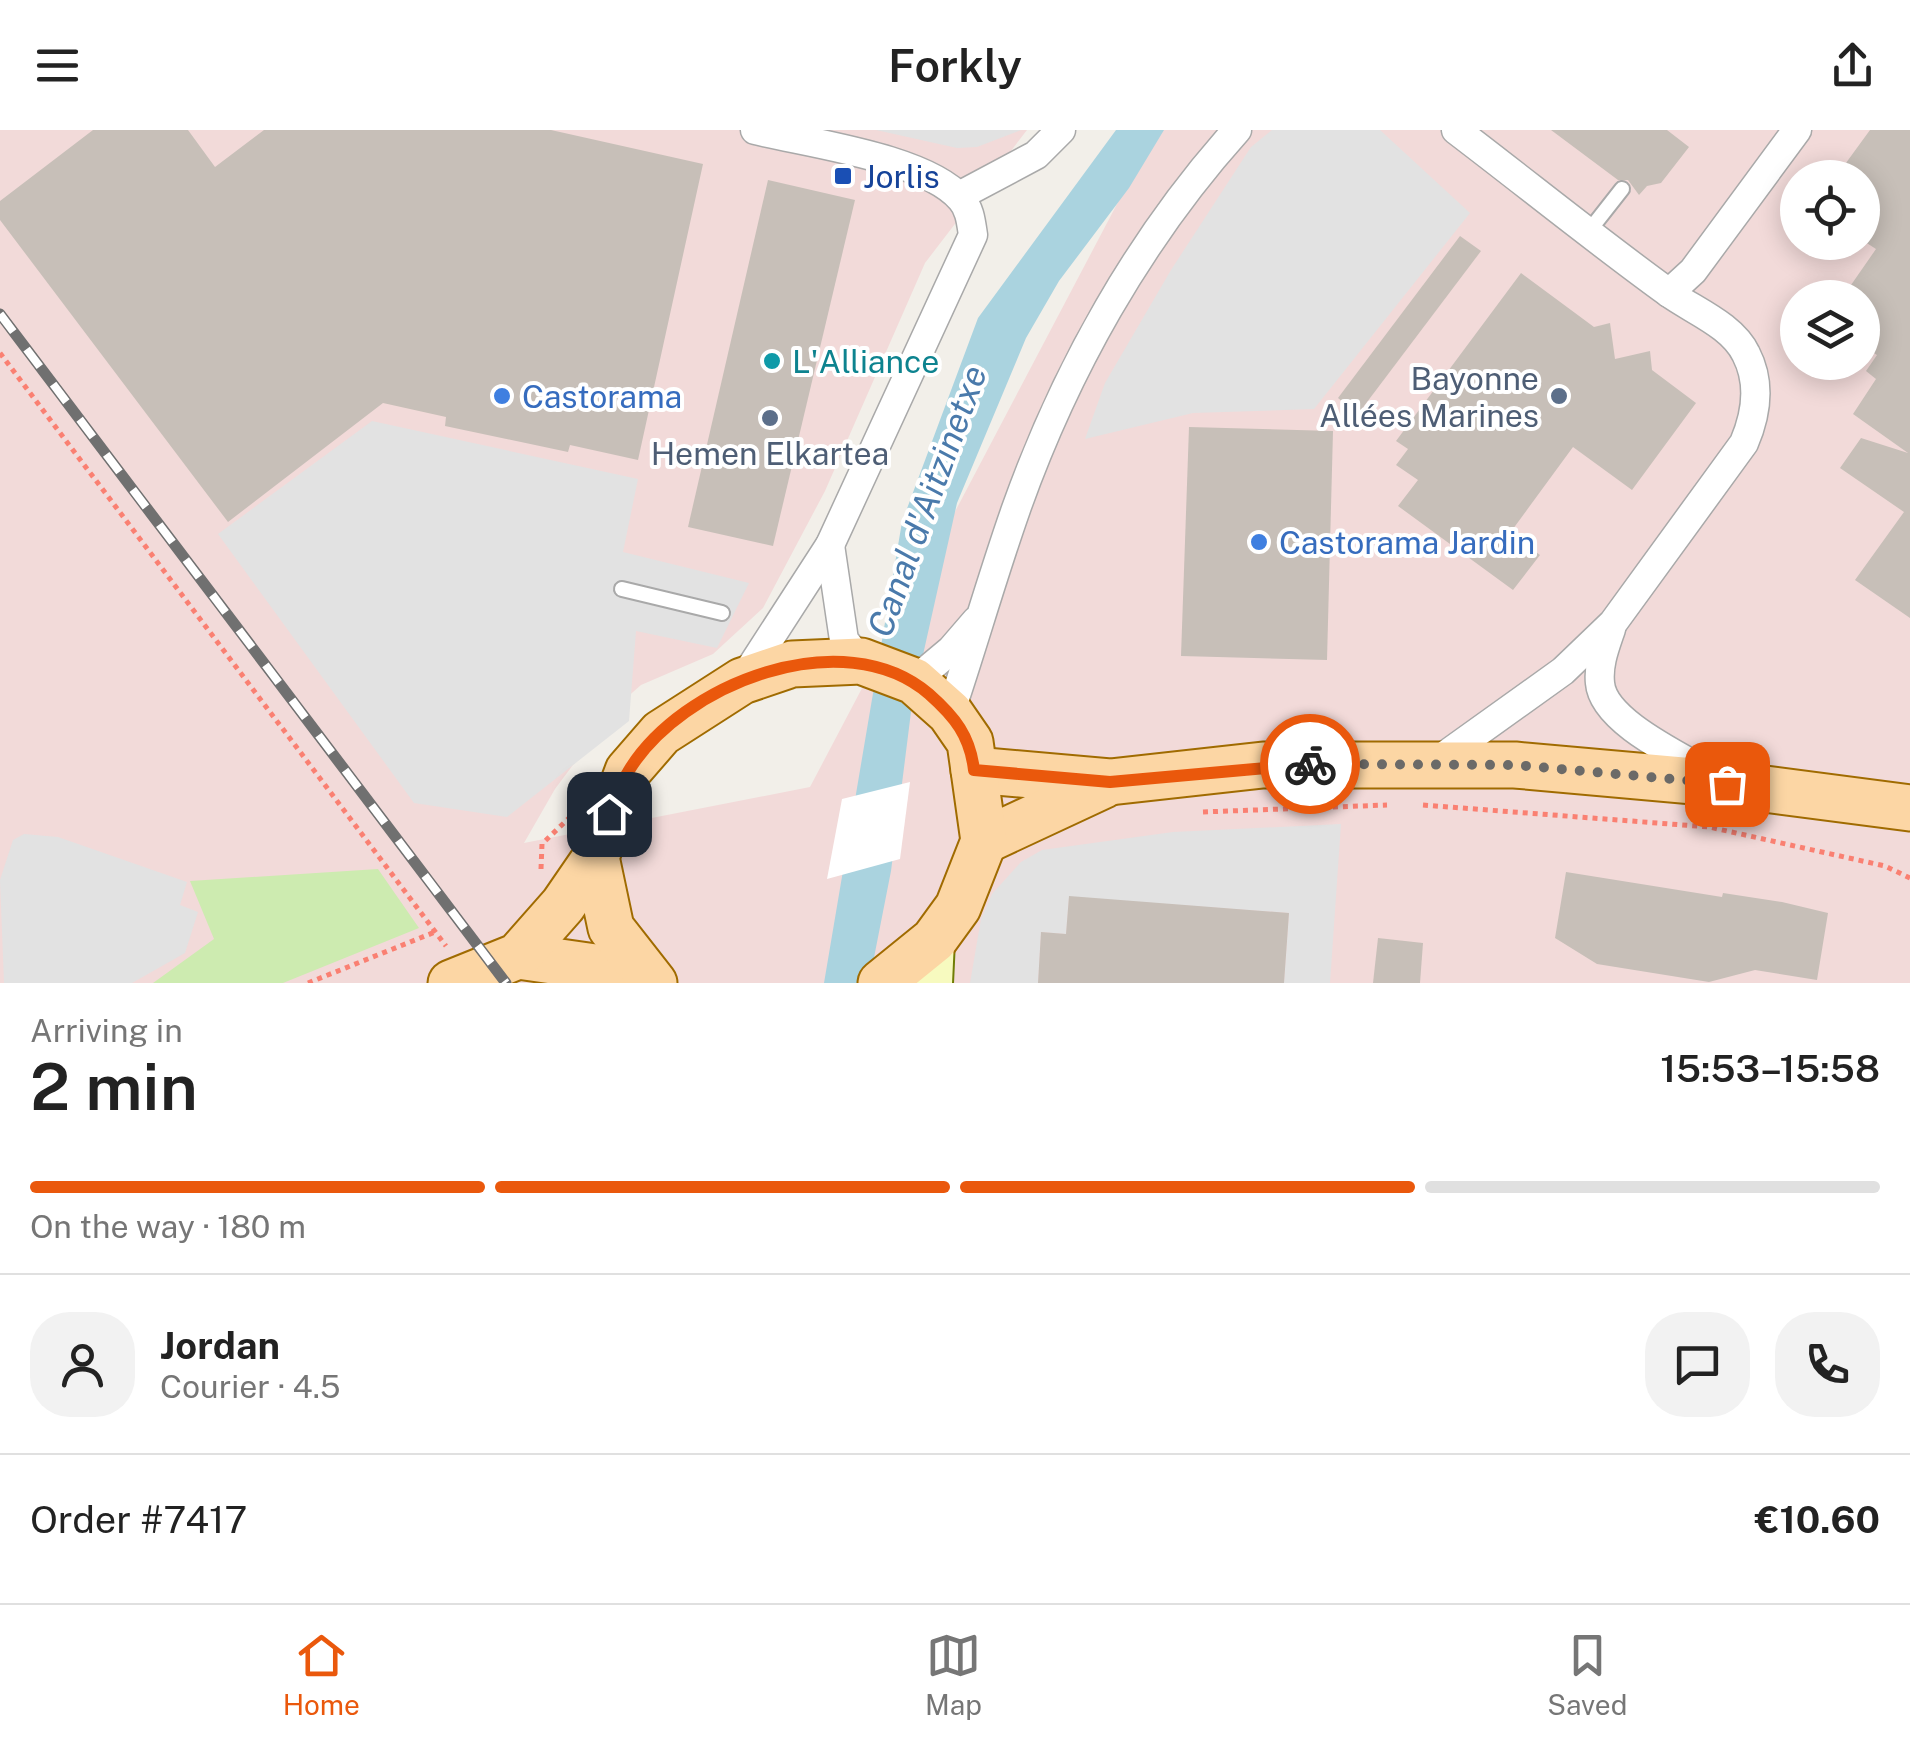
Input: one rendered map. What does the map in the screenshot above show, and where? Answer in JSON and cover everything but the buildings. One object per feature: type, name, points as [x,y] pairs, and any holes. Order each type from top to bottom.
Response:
[{"type":"main road","points":[[518,956],[563,905],[596,857],[628,771],[661,733],[742,681],[792,664],[861,661],[914,681],[950,713],[970,742],[984,841],[933,961],[881,983]]},
{"type":"main road","points":[[974,770],[1110,782],[1263,765],[1436,762],[1727,784],[1905,810]]},
{"type":"main road","points":[[984,841],[1110,782]]},
{"type":"main road","points":[[596,857],[610,928],[649,979]]},
{"type":"main road","points":[[450,966],[518,956],[649,979]]},
{"type":"street","points":[[742,681],[830,545],[972,236],[971,218],[959,196],[903,166],[823,138],[755,130]]},
{"type":"street","points":[[959,196],[1036,156],[1062,130]]},
{"type":"street","points":[[950,713],[1017,505],[1114,296],[1157,229],[1237,130]]},
{"type":"street","points":[[1436,762],[1563,671],[1614,623],[1727,470],[1754,420],[1756,398],[1746,352],[1730,333],[1670,293],[1456,130]]},
{"type":"street","points":[[1670,293],[1694,272],[1797,130]]},
{"type":"street","points":[[830,545],[844,640],[861,661]]},
{"type":"street","points":[[914,681],[951,650],[986,608]]},
{"type":"street","points":[[1614,623],[1600,664],[1600,688],[1609,708],[1727,784]]},
{"type":"lane","points":[[1589,232],[1622,190]]},
{"type":"lane","points":[[622,589],[722,613]]},
{"type":"path","points":[[0,352],[435,932],[450,966]]},
{"type":"path","points":[[1192,812],[1423,805],[1710,827],[1885,866],[1910,878]]},
{"type":"path","points":[[308,983],[435,932]]},
{"type":"shaded area","points":[[0,130],[1027,130],[925,263],[825,491],[763,608],[713,654],[641,685],[617,706],[555,789],[524,843],[810,787],[1156,130],[1910,130],[1910,983],[0,983]]},
{"type":"shaded area","points":[[876,130],[1021,130],[977,147],[957,148]]},
{"type":"shaded area","points":[[1272,130],[1380,130],[1470,213],[1314,409],[1193,413],[1085,439],[1105,383],[1171,270],[1251,147]]},
{"type":"shaded area","points":[[372,421],[638,479],[623,552],[749,583],[717,648],[636,631],[629,721],[507,817],[414,803],[218,534]]},
{"type":"shaded area","points":[[1341,824],[1330,983],[1284,983],[1289,913],[1069,897],[1066,934],[1041,932],[1038,983],[970,983],[981,919],[992,894],[1021,862],[1042,850],[1173,832]]},
{"type":"shaded area","points":[[24,834],[58,837],[187,882],[180,905],[198,912],[185,953],[132,983],[4,983],[0,880],[13,840]]},
{"type":"green space","points":[[378,869],[419,928],[283,983],[153,983],[214,939],[190,881]]},
{"type":"water","name":"Canal d'Aitzinetxe","points":[[1116,130],[1164,130],[1129,188],[1059,281],[1026,338],[957,503],[912,704],[891,871],[869,983],[824,983],[902,522],[978,318]]},
{"type":"pier","points":[[910,782],[900,859],[827,879],[842,799]]},
{"type":"railway","points":[[0,314],[506,983]]},
{"type":"way so far","points":[[1310,764],[1516,765],[1727,784]]},
{"type":"place","name":"Jorlis","points":[[843,176]]},
{"type":"place","name":"L'Alliance","points":[[772,361]]},
{"type":"place","name":"Castorama","points":[[502,396]]},
{"type":"place","name":"Bayonne Allées Marines","points":[[1559,396]]},
{"type":"place","name":"Hemen Elkartea","points":[[770,418]]},
{"type":"place","name":"Castorama Jardin","points":[[1259,542]]},
{"type":"route","points":[[609,814],[628,771],[661,733],[706,700],[742,681],[792,664],[861,661],[914,681],[950,713],[970,742],[974,770],[1110,782],[1263,765],[1310,764]]}]
